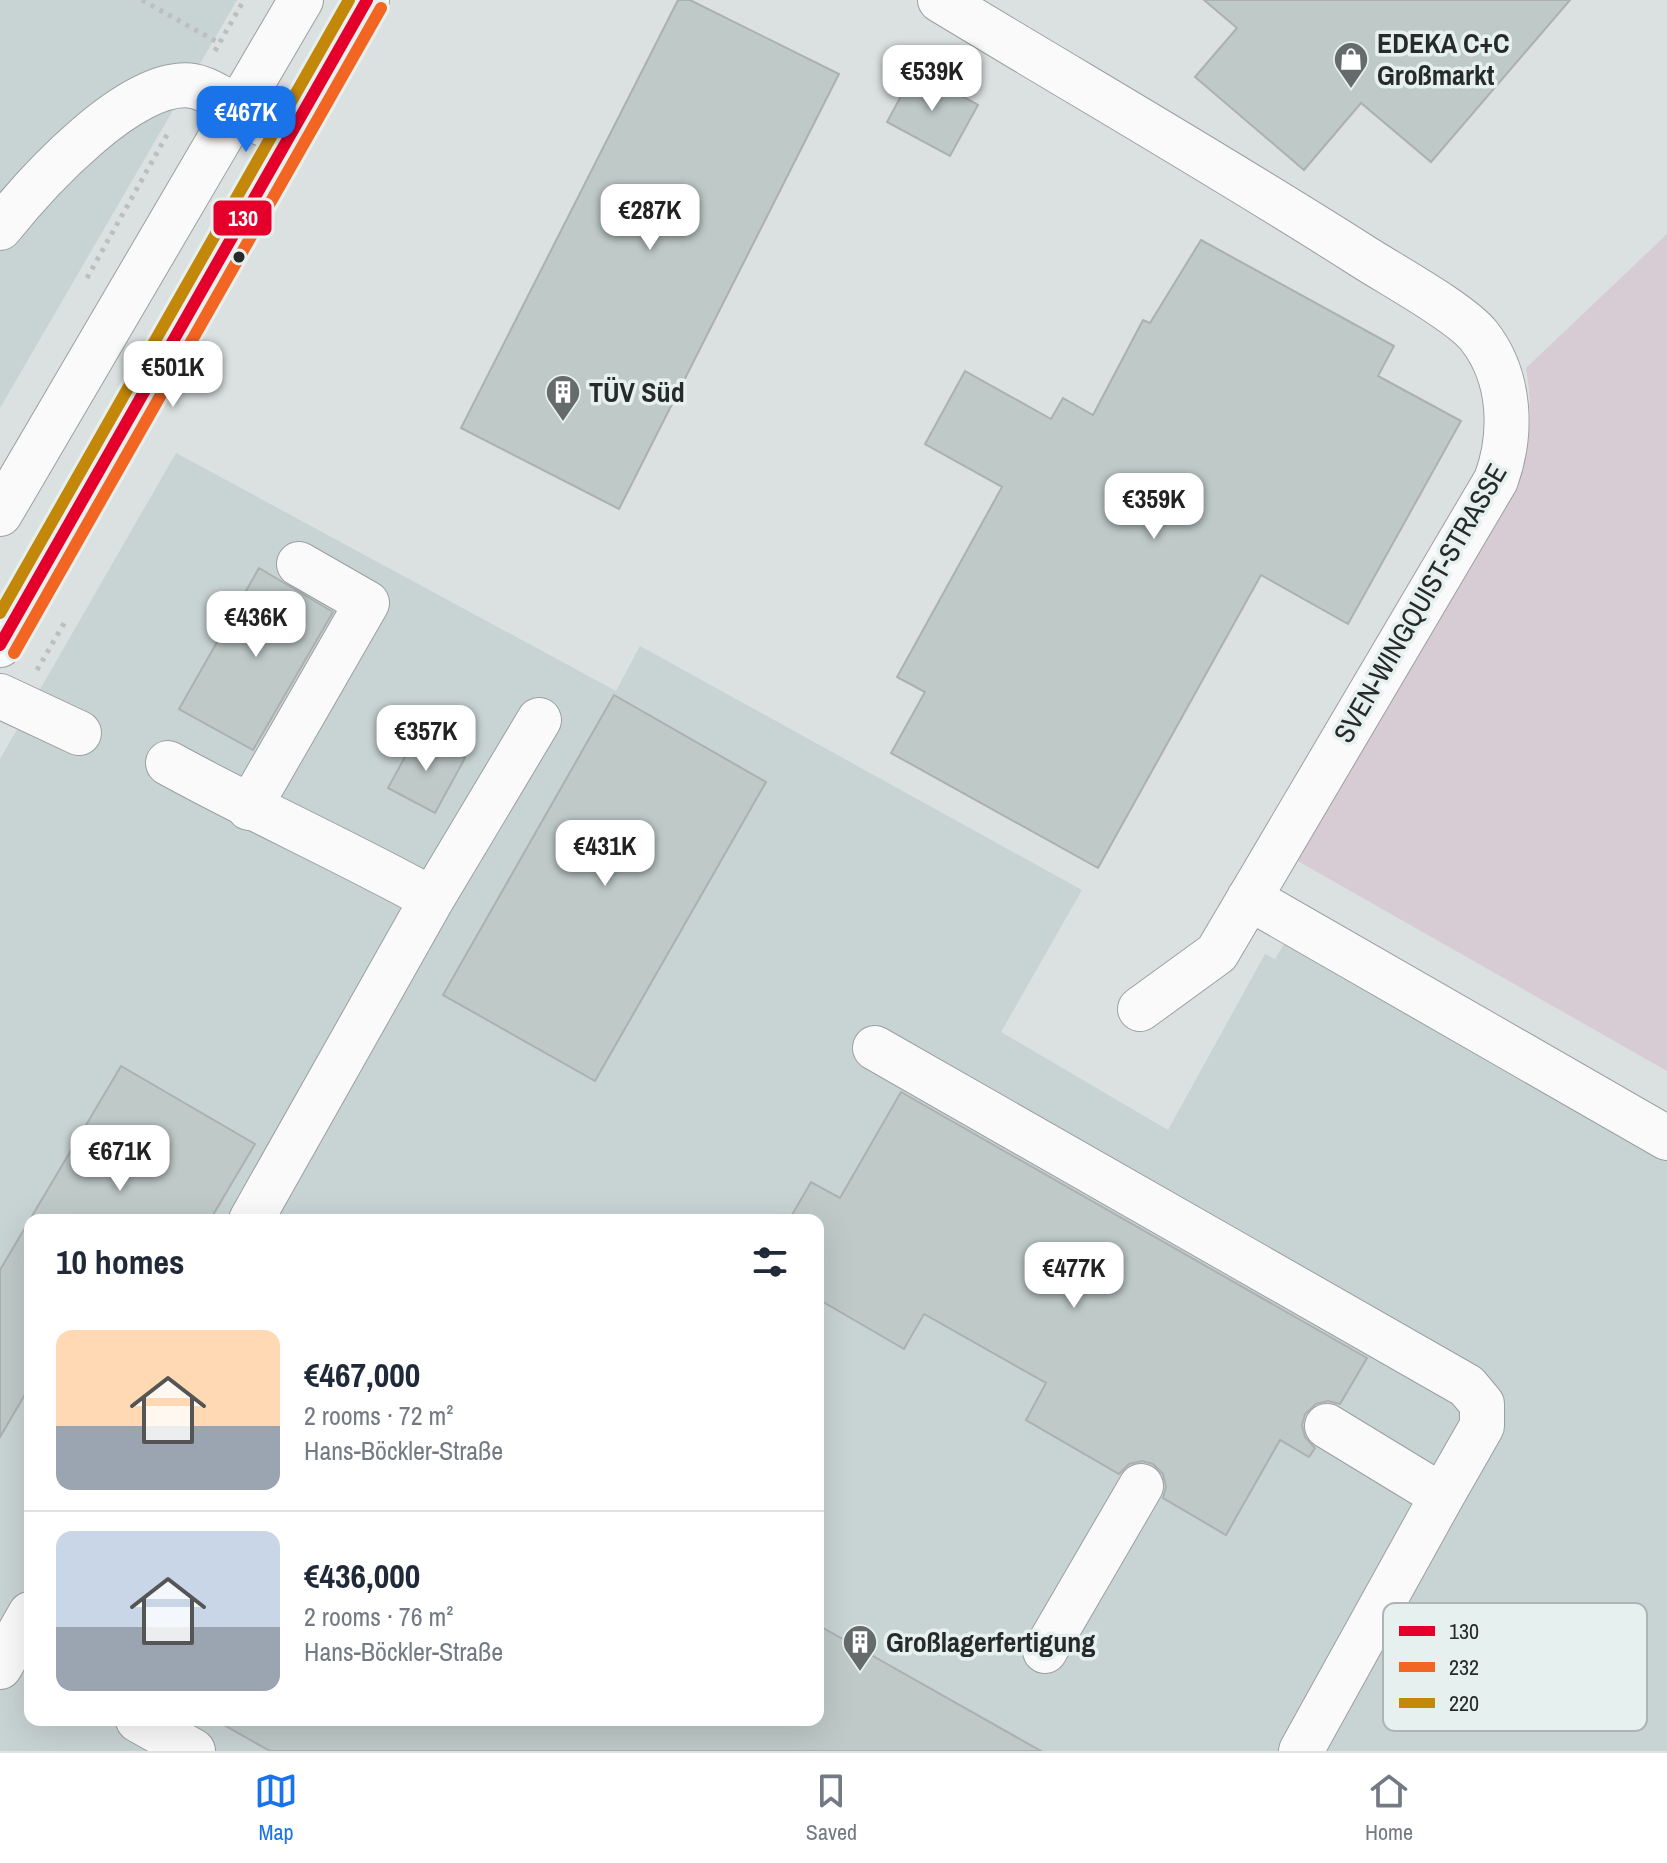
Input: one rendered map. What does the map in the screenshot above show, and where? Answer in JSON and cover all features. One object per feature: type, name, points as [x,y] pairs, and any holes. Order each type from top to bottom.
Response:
[{"type":"street","points":[[69,523],[4,497],[301,0]]},
{"type":"street","points":[[0,645],[367,0]]},
{"type":"street","name":"SVEN-WINGQUIST-STRASSE","points":[[940,0],[1217,164],[1441,306],[1478,334],[1494,361],[1504,388],[1506,453],[1496,480],[1217,953],[1140,1009]]},
{"type":"street","points":[[0,228],[25,197],[81,141],[127,105],[175,86],[195,86],[290,139]]},
{"type":"street","points":[[249,808],[367,603],[299,564]]},
{"type":"street","points":[[0,696],[79,733]]},
{"type":"street","points":[[254,1214],[432,899],[539,720]]},
{"type":"street","points":[[168,763],[249,808],[344,851],[432,899]]},
{"type":"street","points":[[1249,898],[1667,1138]]},
{"type":"street","points":[[875,1048],[1467,1386],[1482,1404],[1482,1426],[1301,1751]]},
{"type":"street","points":[[1327,1426],[1442,1496]]},
{"type":"street","points":[[1045,1651],[1141,1486]]},
{"type":"street","points":[[150,1726],[193,1751]]},
{"type":"path","points":[[142,0],[219,43]]},
{"type":"path","points":[[86,279],[244,0]]},
{"type":"shaded area","points":[[0,0],[237,0],[0,408]]},
{"type":"shaded area","points":[[1667,234],[1667,1071],[1296,860],[1525,456],[1530,412],[1526,368]]},
{"type":"shaded area","points":[[176,453],[616,691],[640,646],[1082,890],[1001,1032],[1168,1130],[1265,954],[1275,959],[1288,937],[1667,1158],[1667,1751],[0,1751],[0,759]]},
{"type":"building","points":[[678,0],[690,0],[839,74],[619,509],[461,428]]},
{"type":"building","name":"EDEKA C+C Großmarkt","points":[[1204,0],[1570,0],[1431,162],[1361,103],[1304,170],[1195,77],[1237,28]]},
{"type":"building","points":[[915,70],[978,105],[950,156],[887,122]]},
{"type":"building","points":[[1201,240],[1394,346],[1378,376],[1461,421],[1348,624],[1261,575],[1098,868],[891,753],[925,692],[897,677],[1002,487],[925,444],[965,371],[1051,419],[1063,398],[1093,415],[1143,320],[1150,323]]},
{"type":"building","points":[[259,568],[333,612],[253,750],[179,709]]},
{"type":"building","points":[[614,695],[766,782],[595,1081],[443,995]]},
{"type":"building","points":[[418,733],[465,758],[435,813],[388,788]]},
{"type":"building","points":[[121,1066],[255,1144],[214,1214],[33,1214]]},
{"type":"building","points":[[901,1092],[1367,1358],[1340,1404],[1328,1401],[1316,1404],[1305,1414],[1302,1425],[1305,1437],[1315,1448],[1309,1457],[1280,1440],[1226,1535],[1163,1498],[1166,1487],[1163,1474],[1153,1464],[1142,1461],[1129,1464],[1119,1474],[1026,1420],[1046,1383],[924,1314],[904,1349],[824,1302],[824,1214],[792,1214],[811,1182],[840,1198]]},
{"type":"building","points":[[24,1230],[24,1396],[0,1437],[0,1270]]},
{"type":"building","name":"Großlagerfertigung","points":[[824,1628],[1041,1751],[270,1751],[226,1726],[824,1726]]},
{"type":"transit line","name":"220","points":[[0,613],[349,0]]},
{"type":"transit line","name":"130","points":[[0,645],[367,0]]},
{"type":"transit line","name":"232","points":[[14,653],[381,8]]},
{"type":"place","name":"EDEKA C+C Großmarkt","points":[[1351,90]]},
{"type":"place","name":"TÜV Süd","points":[[563,423]]},
{"type":"place","name":"Großlagerfertigung","points":[[860,1673]]}]
